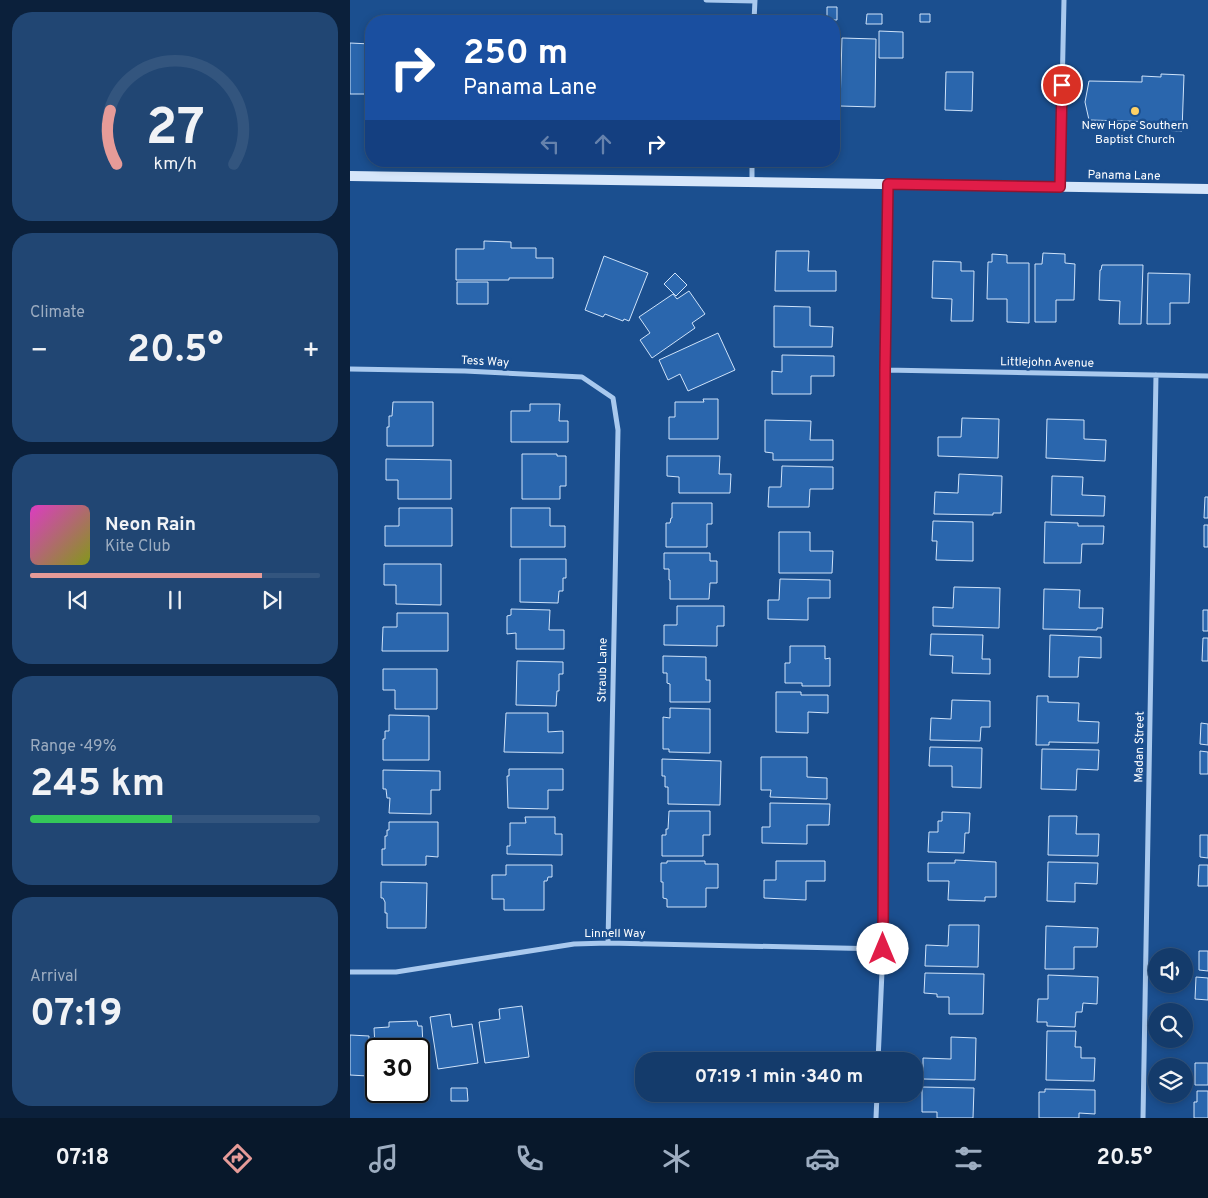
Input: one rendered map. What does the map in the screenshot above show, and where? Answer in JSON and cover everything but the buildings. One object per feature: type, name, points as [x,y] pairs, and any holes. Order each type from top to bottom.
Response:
[{"type":"main road","name":"Panama Lane","points":[[350,176],[1208,190]]},
{"type":"street","points":[[706,0],[755,0],[754,15]]},
{"type":"street","points":[[1060,187],[1064,0]]},
{"type":"street","points":[[752,167],[752,182]]},
{"type":"street","points":[[878,1052],[883,949],[885,370],[888,184]]},
{"type":"street","name":"Tess Way","points":[[350,369],[465,370],[582,377],[613,398]]},
{"type":"street","name":"Littlejohn Avenue","points":[[885,370],[1208,376]]},
{"type":"street","name":"Madan Street","points":[[1143,1118],[1156,376]]},
{"type":"street","name":"Straub Lane","points":[[608,943],[618,430],[613,398]]},
{"type":"street","name":"Linnell Way","points":[[350,972],[405,971],[574,944],[608,943],[883,949]]},
{"type":"street","points":[[876,1118],[877,1102]]},
{"type":"place","name":"New Hope Southern Baptist Church","points":[[1135,111]]},
{"type":"route","points":[[883,949],[885,370],[888,184],[1060,187],[1062,85]]}]
